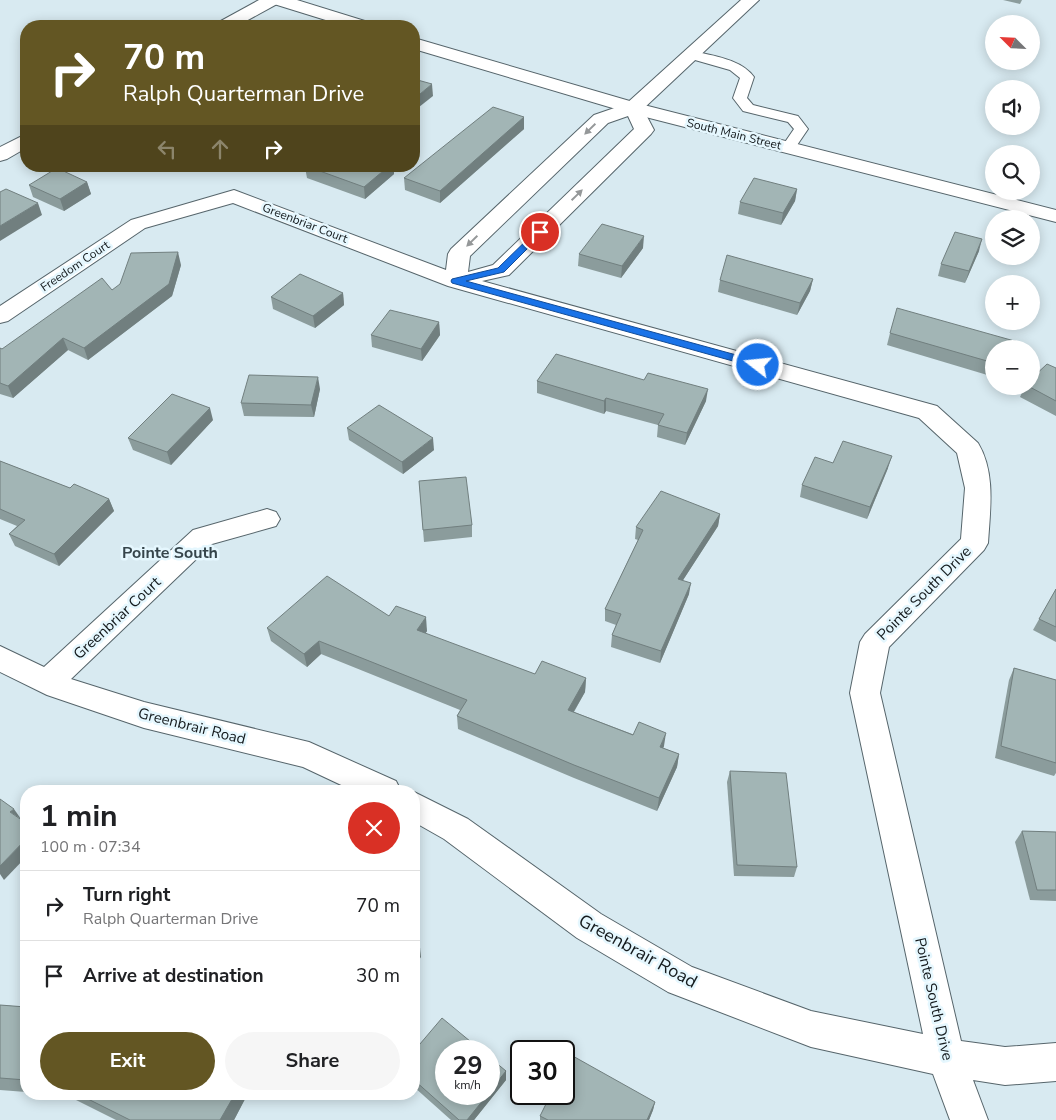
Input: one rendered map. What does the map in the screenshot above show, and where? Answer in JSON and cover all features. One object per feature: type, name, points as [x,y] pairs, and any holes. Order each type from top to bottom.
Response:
[{"type":"street","points":[[236,20],[272,0]]},
{"type":"street","points":[[280,0],[343,20]]},
{"type":"street","points":[[633,108],[644,130],[501,270],[456,281],[458,254],[600,119],[633,108],[751,0]]},
{"type":"street","name":"South Main Street","points":[[420,44],[633,108],[1056,216]]},
{"type":"street","points":[[0,155],[20,143]]},
{"type":"street","name":"Greenbriar Court","points":[[152,220],[234,196],[456,281]]},
{"type":"street","name":"Freedom Court","points":[[0,316],[138,224],[152,220]]},
{"type":"street","name":"Pointe South Drive","points":[[456,281],[928,412],[969,449],[978,488],[974,544],[875,642],[865,693],[946,1058],[969,1120]]},
{"type":"street","name":"Greenbriar Court","points":[[47,683],[203,537],[268,519]]},
{"type":"street","name":"Greenbrair Road","points":[[0,658],[47,683],[144,715],[309,755],[372,785]]},
{"type":"street","name":"Greenbrair Road","points":[[420,809],[456,829],[589,926],[681,980],[811,1029],[946,1058],[1004,1066],[1056,1062]]},
{"type":"lane","points":[[693,55],[736,67],[747,77],[740,98],[748,108],[793,119],[801,129],[788,148]]},
{"type":"building","points":[[420,81],[432,84],[420,94]]},
{"type":"building","points":[[493,107],[524,117],[440,191],[404,178],[412,172],[420,172],[420,165]]},
{"type":"building","points":[[50,172],[66,172],[87,182],[60,199],[29,185]]},
{"type":"building","points":[[323,172],[382,172],[364,187]]},
{"type":"building","points":[[754,178],[797,189],[783,213],[740,202]]},
{"type":"building","points":[[6,189],[38,203],[0,226],[0,192]]},
{"type":"building","points":[[602,224],[644,236],[622,266],[579,254]]},
{"type":"building","points":[[955,232],[982,239],[969,271],[941,264]]},
{"type":"building","points":[[178,252],[169,284],[84,348],[63,338],[8,386],[0,383],[0,348],[2,349],[102,278],[112,290],[120,284],[131,253]]},
{"type":"building","points":[[727,255],[813,279],[800,303],[720,280]]},
{"type":"building","points":[[300,274],[343,293],[313,316],[271,297]]},
{"type":"building","points":[[897,308],[1011,340],[985,340],[985,360],[890,333]]},
{"type":"building","points":[[390,310],[439,322],[421,349],[371,335]]},
{"type":"building","points":[[556,354],[644,380],[648,373],[708,389],[687,433],[658,425],[664,414],[606,398],[604,401],[537,381]]},
{"type":"building","points":[[1047,364],[1056,368],[1056,401],[1040,392],[1040,371]]},
{"type":"building","points":[[249,375],[318,377],[311,405],[241,403]]},
{"type":"building","points":[[172,394],[210,408],[167,452],[128,438]]},
{"type":"building","points":[[379,405],[433,438],[402,462],[347,428]]},
{"type":"building","points":[[843,441],[892,456],[870,507],[802,485],[815,457],[833,463]]},
{"type":"building","points":[[0,461],[70,488],[74,484],[109,499],[54,554],[9,534],[25,520],[0,509]]},
{"type":"building","points":[[466,477],[472,525],[423,530],[419,481]]},
{"type":"building","points":[[661,491],[720,514],[678,579],[691,583],[661,651],[612,635],[621,614],[605,609],[643,530],[636,527]]},
{"type":"building","points":[[327,576],[389,616],[396,606],[426,617],[417,630],[535,674],[542,661],[586,678],[568,710],[633,735],[639,722],[666,733],[660,747],[679,754],[659,798],[457,716],[467,700],[319,641],[304,654],[267,628]]},
{"type":"building","points":[[1056,589],[1056,627],[1039,619]]},
{"type":"building","points":[[1014,668],[1056,680],[1056,763],[1001,746]]},
{"type":"building","points":[[730,771],[786,773],[797,867],[737,865]]},
{"type":"building","points":[[0,799],[14,809],[10,812],[20,819],[20,845],[0,866]]},
{"type":"building","points":[[1022,831],[1056,832],[1056,890],[1037,890]]},
{"type":"building","points":[[0,1005],[20,1007],[20,1080],[0,1078]]},
{"type":"building","points":[[442,1018],[469,1040],[435,1040],[435,1099],[420,1085],[420,1044]]},
{"type":"building","points":[[575,1057],[655,1102],[647,1120],[548,1120],[540,1116],[546,1105],[575,1105]]},
{"type":"building","points":[[500,1066],[506,1071],[500,1078]]},
{"type":"building","points":[[90,1100],[232,1100],[220,1120],[130,1120]]},
{"type":"building","points":[[442,1105],[479,1105],[467,1120],[459,1120]]},
{"type":"district","name":"Pointe South","points":[[170,552]]},
{"type":"route","points":[[540,232],[501,270],[456,281],[758,365]]}]
